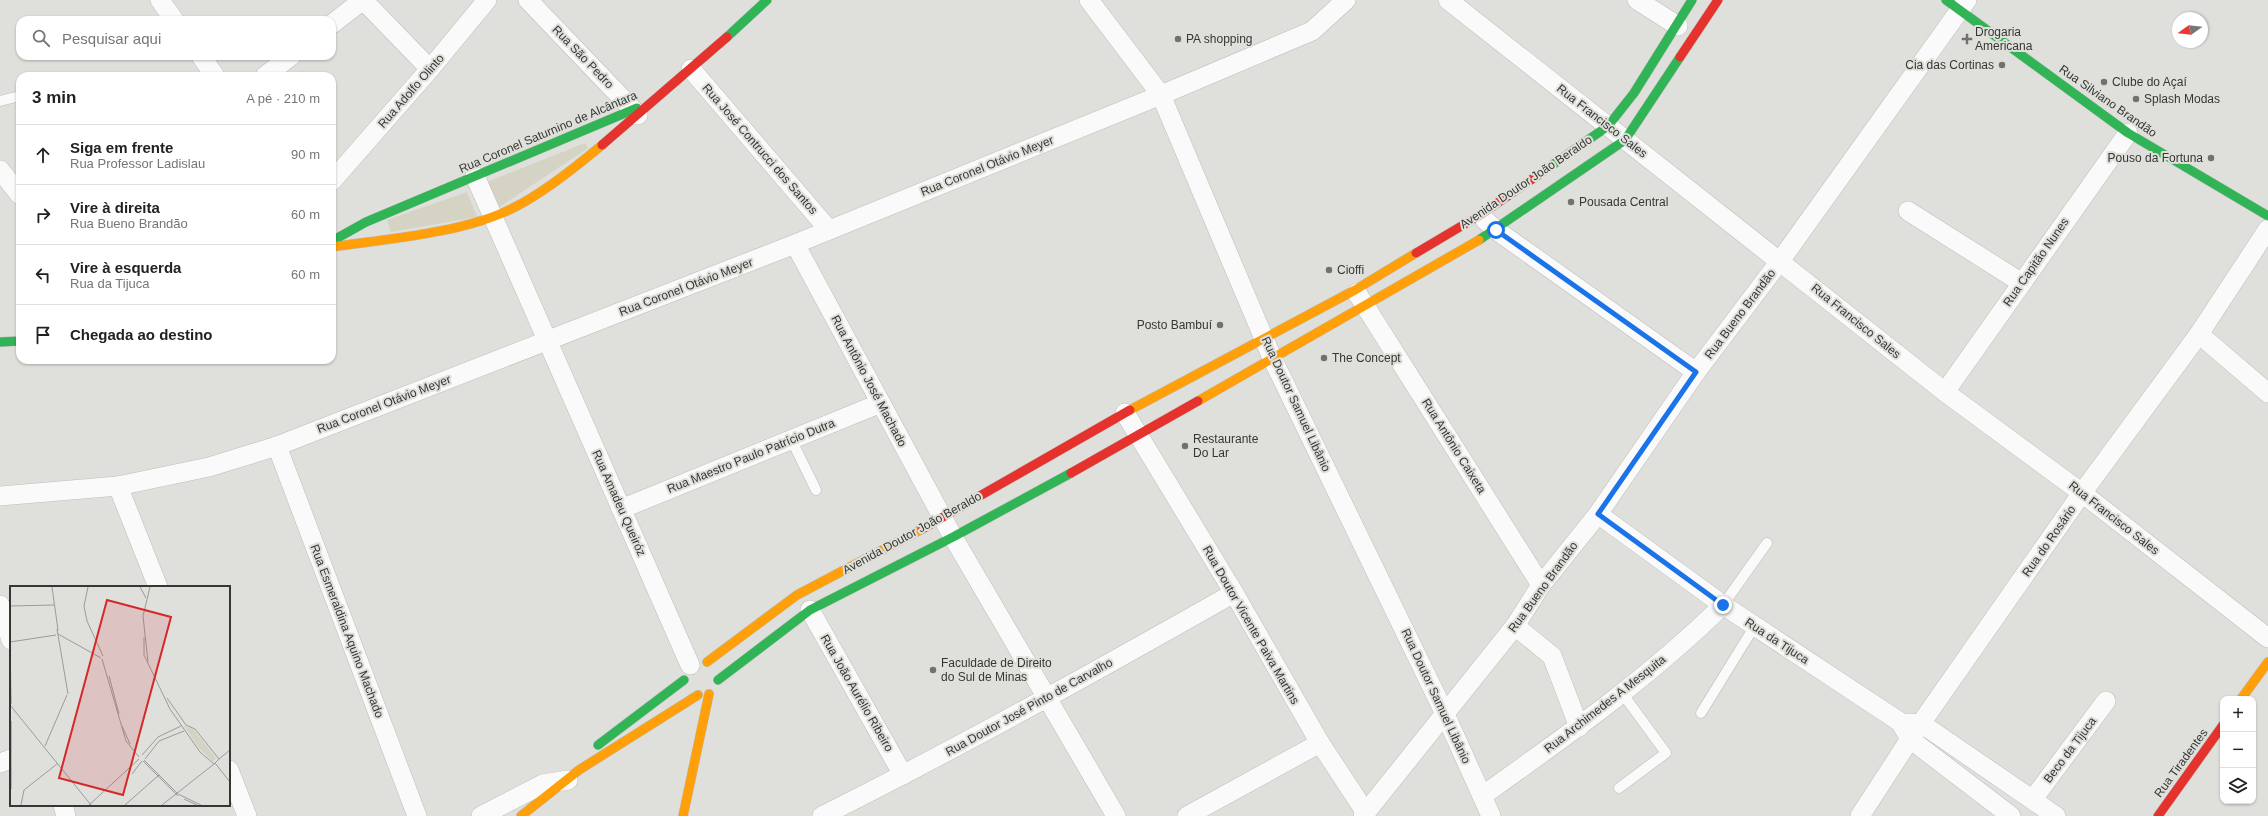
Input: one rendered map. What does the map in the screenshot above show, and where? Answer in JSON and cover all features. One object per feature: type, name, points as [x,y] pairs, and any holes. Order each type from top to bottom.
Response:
[{"type":"street","points":[[336,21],[363,0],[430,69]]},
{"type":"street","name":"Rua Adolfo Olinto","points":[[336,176],[430,69],[487,0]]},
{"type":"street","name":"Rua São Pedro","points":[[528,0],[639,110]]},
{"type":"street","points":[[639,110],[691,69],[767,0]]},
{"type":"street","name":"Rua Doutor Samuel Libânio","points":[[1089,0],[1161,95],[1273,360],[1446,714],[1491,816]]},
{"type":"street","name":"Rua Coronel Otávio Meyer","points":[[0,496],[118,486],[208,467],[277,446],[795,244],[1161,95],[1312,31],[1346,0]]},
{"type":"street","name":"Rua Francisco Sales","points":[[1448,0],[1945,392],[2082,493],[2268,638]]},
{"type":"street","points":[[1637,0],[1678,26]]},
{"type":"street","name":"Avenida Doutor João Beraldo","points":[[481,816],[543,784],[574,775],[601,742],[694,669],[797,595],[943,518],[1125,413],[1265,340],[1355,290],[1480,215],[1608,126],[1634,93],[1678,26],[1692,0]]},
{"type":"street","name":"Avenida Doutor João Beraldo","points":[[718,680],[810,610],[954,537],[1138,436],[1366,307],[1496,230],[1625,140],[1718,0]]},
{"type":"street","name":"Rua Silviano Brandão","points":[[1958,3],[2128,133],[2268,216]]},
{"type":"street","name":"Rua Bueno Brandão","points":[[1365,815],[1515,626],[1542,585],[1598,514],[1696,372],[1780,261],[1958,3]]},
{"type":"street","points":[[204,60],[212,72]]},
{"type":"street","points":[[270,72],[286,60]]},
{"type":"street","name":"Rua José Contrucci dos Santos","points":[[691,69],[830,230]]},
{"type":"street","name":"Rua Coronel Saturnino de Alcântara","points":[[336,239],[366,222],[639,110]]},
{"type":"street","name":"Rua Coronel Saturnino de Alcântara","points":[[336,246],[402,238],[473,223],[492,216],[533,196],[575,167],[639,110]]},
{"type":"street","name":"Rua Capitão Nunes","points":[[1945,392],[2128,133]]},
{"type":"street","points":[[0,170],[16,190]]},
{"type":"street","name":"Rua Amadeu Queiróz","points":[[475,176],[621,509],[694,669]]},
{"type":"street","points":[[1908,211],[2022,282]]},
{"type":"street","points":[[1480,215],[1496,230],[1696,372]]},
{"type":"street","name":"Rua do Rosário","points":[[1860,816],[1910,739],[1922,724],[2082,493],[2199,334],[2268,229]]},
{"type":"street","name":"Rua Antônio José Machado","points":[[795,244],[943,518],[1116,816]]},
{"type":"street","points":[[1355,290],[1366,307]]},
{"type":"street","name":"Rua Antônio Caixeta","points":[[1366,307],[1542,585]]},
{"type":"street","points":[[2199,334],[2268,393]]},
{"type":"street","points":[[0,342],[16,341]]},
{"type":"street","name":"Rua Maestro Paulo Patrício Dutra","points":[[621,509],[881,402]]},
{"type":"street","points":[[1125,413],[1138,436]]},
{"type":"street","name":"Rua Doutor Vicente Paiva Martins","points":[[1138,436],[1234,593],[1320,743],[1365,815]]},
{"type":"street","name":"Rua Esmeraldina Aquino Machado","points":[[277,446],[417,816]]},
{"type":"street","points":[[118,486],[158,586]]},
{"type":"street","name":"Rua da Tijuca","points":[[1598,514],[1754,627],[1900,722],[1910,739],[2011,816]]},
{"type":"street","name":"Rua Doutor José Pinto de Carvalho","points":[[822,816],[1047,699],[1234,593]]},
{"type":"street","name":"Rua Archimedes A Mesquita","points":[[1482,796],[1579,727],[1622,693],[1690,638],[1723,605]]},
{"type":"street","points":[[1,610],[10,637]]},
{"type":"street","name":"Rua João Aurélio Ribeiro","points":[[810,610],[903,775]]},
{"type":"street","points":[[1515,626],[1552,656],[1579,727]]},
{"type":"street","points":[[2243,696],[2268,662]]},
{"type":"street","points":[[683,816],[709,694],[717,686],[718,680],[716,669],[694,669],[689,690],[698,695],[709,694]]},
{"type":"street","name":"Avenida Doutor João Beraldo","points":[[521,816],[574,775],[698,695]]},
{"type":"street","name":"Beco da Tijuca","points":[[2033,799],[2106,701]]},
{"type":"street","name":"Rua da Tijuca","points":[[1900,722],[1922,724],[2056,816]]},
{"type":"street","name":"Rua Tiradentes","points":[[2158,816],[2220,729]]},
{"type":"street","points":[[1187,816],[1320,743]]},
{"type":"street","points":[[0,762],[10,759]]},
{"type":"street","points":[[230,773],[247,816]]},
{"type":"street","points":[[63,806],[66,816]]},
{"type":"lane","points":[[0,101],[16,97]]},
{"type":"lane","points":[[791,439],[816,490]]},
{"type":"lane","points":[[1723,605],[1767,543]]},
{"type":"lane","points":[[1701,713],[1754,627]]},
{"type":"lane","points":[[1619,788],[1666,754],[1622,693]]},
{"type":"shaded area","points":[[585,143],[588,148],[498,208],[487,182]]},
{"type":"shaded area","points":[[467,192],[477,217],[391,232],[387,220]]},
{"type":"traffic: fast","points":[[727,37],[767,0]]},
{"type":"traffic: fast","points":[[1538,175],[1608,126],[1634,93],[1692,0]]},
{"type":"traffic: fast","points":[[1946,0],[2128,133],[2268,216]]},
{"type":"traffic: fast","points":[[1479,240],[1625,140],[1680,57]]},
{"type":"traffic: fast","points":[[336,239],[366,222],[637,108]]},
{"type":"traffic: fast","points":[[0,342],[16,341]]},
{"type":"traffic: fast","points":[[718,680],[810,610],[953,537],[1071,473]]},
{"type":"traffic: fast","points":[[598,745],[684,680]]},
{"type":"traffic: slow","points":[[336,246],[425,234],[472,224],[493,217],[536,195],[602,145]]},
{"type":"traffic: slow","points":[[1198,401],[1479,240]]},
{"type":"traffic: slow","points":[[1130,410],[1355,290],[1416,253]]},
{"type":"traffic: slow","points":[[707,662],[797,595],[922,529]]},
{"type":"traffic: slow","points":[[2243,696],[2268,662]]},
{"type":"traffic: slow","points":[[683,816],[709,694]]},
{"type":"traffic: slow","points":[[521,816],[579,770],[698,695]]},
{"type":"traffic: jam","points":[[1680,57],[1718,0]]},
{"type":"traffic: jam","points":[[602,145],[727,37]]},
{"type":"traffic: jam","points":[[1416,253],[1480,215],[1538,175]]},
{"type":"traffic: jam","points":[[1071,473],[1198,401]]},
{"type":"traffic: jam","points":[[922,529],[1130,410]]},
{"type":"traffic: jam","points":[[2158,816],[2220,729]]},
{"type":"place","name":"PA shopping","points":[[1178,39]]},
{"type":"place","name":"Drogaria Americana","points":[[1967,39]]},
{"type":"place","name":"Cia das Cortinas","points":[[2002,65]]},
{"type":"place","name":"Clube do Açaí","points":[[2104,82]]},
{"type":"place","name":"Splash Modas","points":[[2136,99]]},
{"type":"place","name":"Pouso da Fortuna","points":[[2211,158]]},
{"type":"place","name":"Pousada Central","points":[[1571,202]]},
{"type":"place","name":"Cioffi","points":[[1329,270]]},
{"type":"place","name":"Posto Bambuí","points":[[1220,325]]},
{"type":"place","name":"The Concept","points":[[1324,358]]},
{"type":"place","name":"Restaurante Do Lar","points":[[1185,446]]},
{"type":"place","name":"Faculdade de Direito do Sul de Minas","points":[[933,670]]},
{"type":"route","points":[[1496,230],[1696,372],[1598,514],[1723,605]]}]
